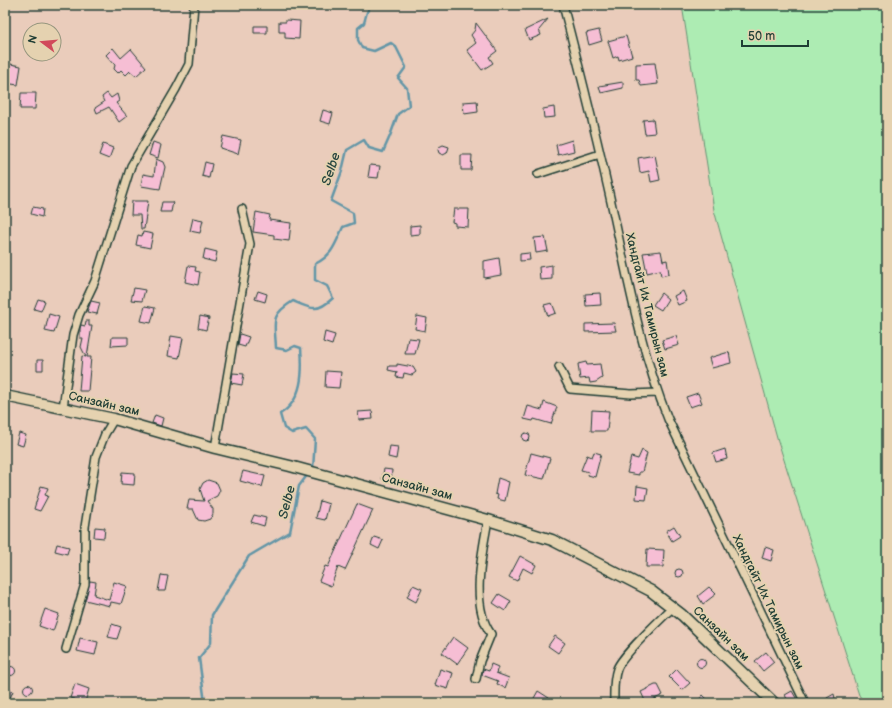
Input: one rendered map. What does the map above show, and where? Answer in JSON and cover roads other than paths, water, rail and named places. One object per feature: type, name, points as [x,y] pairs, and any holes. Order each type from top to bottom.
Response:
[{"type":"main road","name":"Санзайн зам","points":[[6,399],[63,408],[114,419],[215,448],[290,466],[488,520],[552,540],[651,591],[672,608],[774,703]]},
{"type":"street","points":[[63,408],[73,335],[78,315],[96,281],[131,166],[189,64],[194,5]]},
{"type":"street","name":"Хандгайт Их Тамирын зам","points":[[564,5],[600,154],[638,327],[658,393],[668,419],[805,703]]},
{"type":"street","points":[[538,174],[600,154]]},
{"type":"street","points":[[215,448],[250,244],[242,209]]},
{"type":"street","points":[[559,367],[570,389],[631,394],[658,393]]},
{"type":"street","points":[[66,649],[84,584],[85,527],[96,457],[105,434],[114,419]]},
{"type":"street","points":[[476,679],[480,661],[492,634],[484,624],[480,608],[482,564],[488,520]]},
{"type":"street","points":[[614,703],[614,685],[618,667],[646,633],[672,608]]},
{"type":"waterway","name":"Selbe","points":[[313,469],[315,439],[306,429],[292,433],[284,428],[280,414],[288,408],[297,393],[300,385],[302,357],[301,348],[295,346],[287,350],[276,348],[275,320],[280,311],[293,301],[310,308],[318,308],[333,298],[327,286],[315,280],[315,264],[330,253],[343,227],[354,223],[353,213],[331,201],[342,171],[347,150],[364,140],[369,148],[383,152],[398,114],[409,106],[407,88],[398,78],[406,67],[396,47],[391,43],[374,51],[362,48],[358,40],[358,28],[364,23],[371,5]]},
{"type":"waterway","name":"Selbe","points":[[205,703],[199,658],[211,643],[212,615],[249,556],[290,532],[299,486],[308,474]]}]
